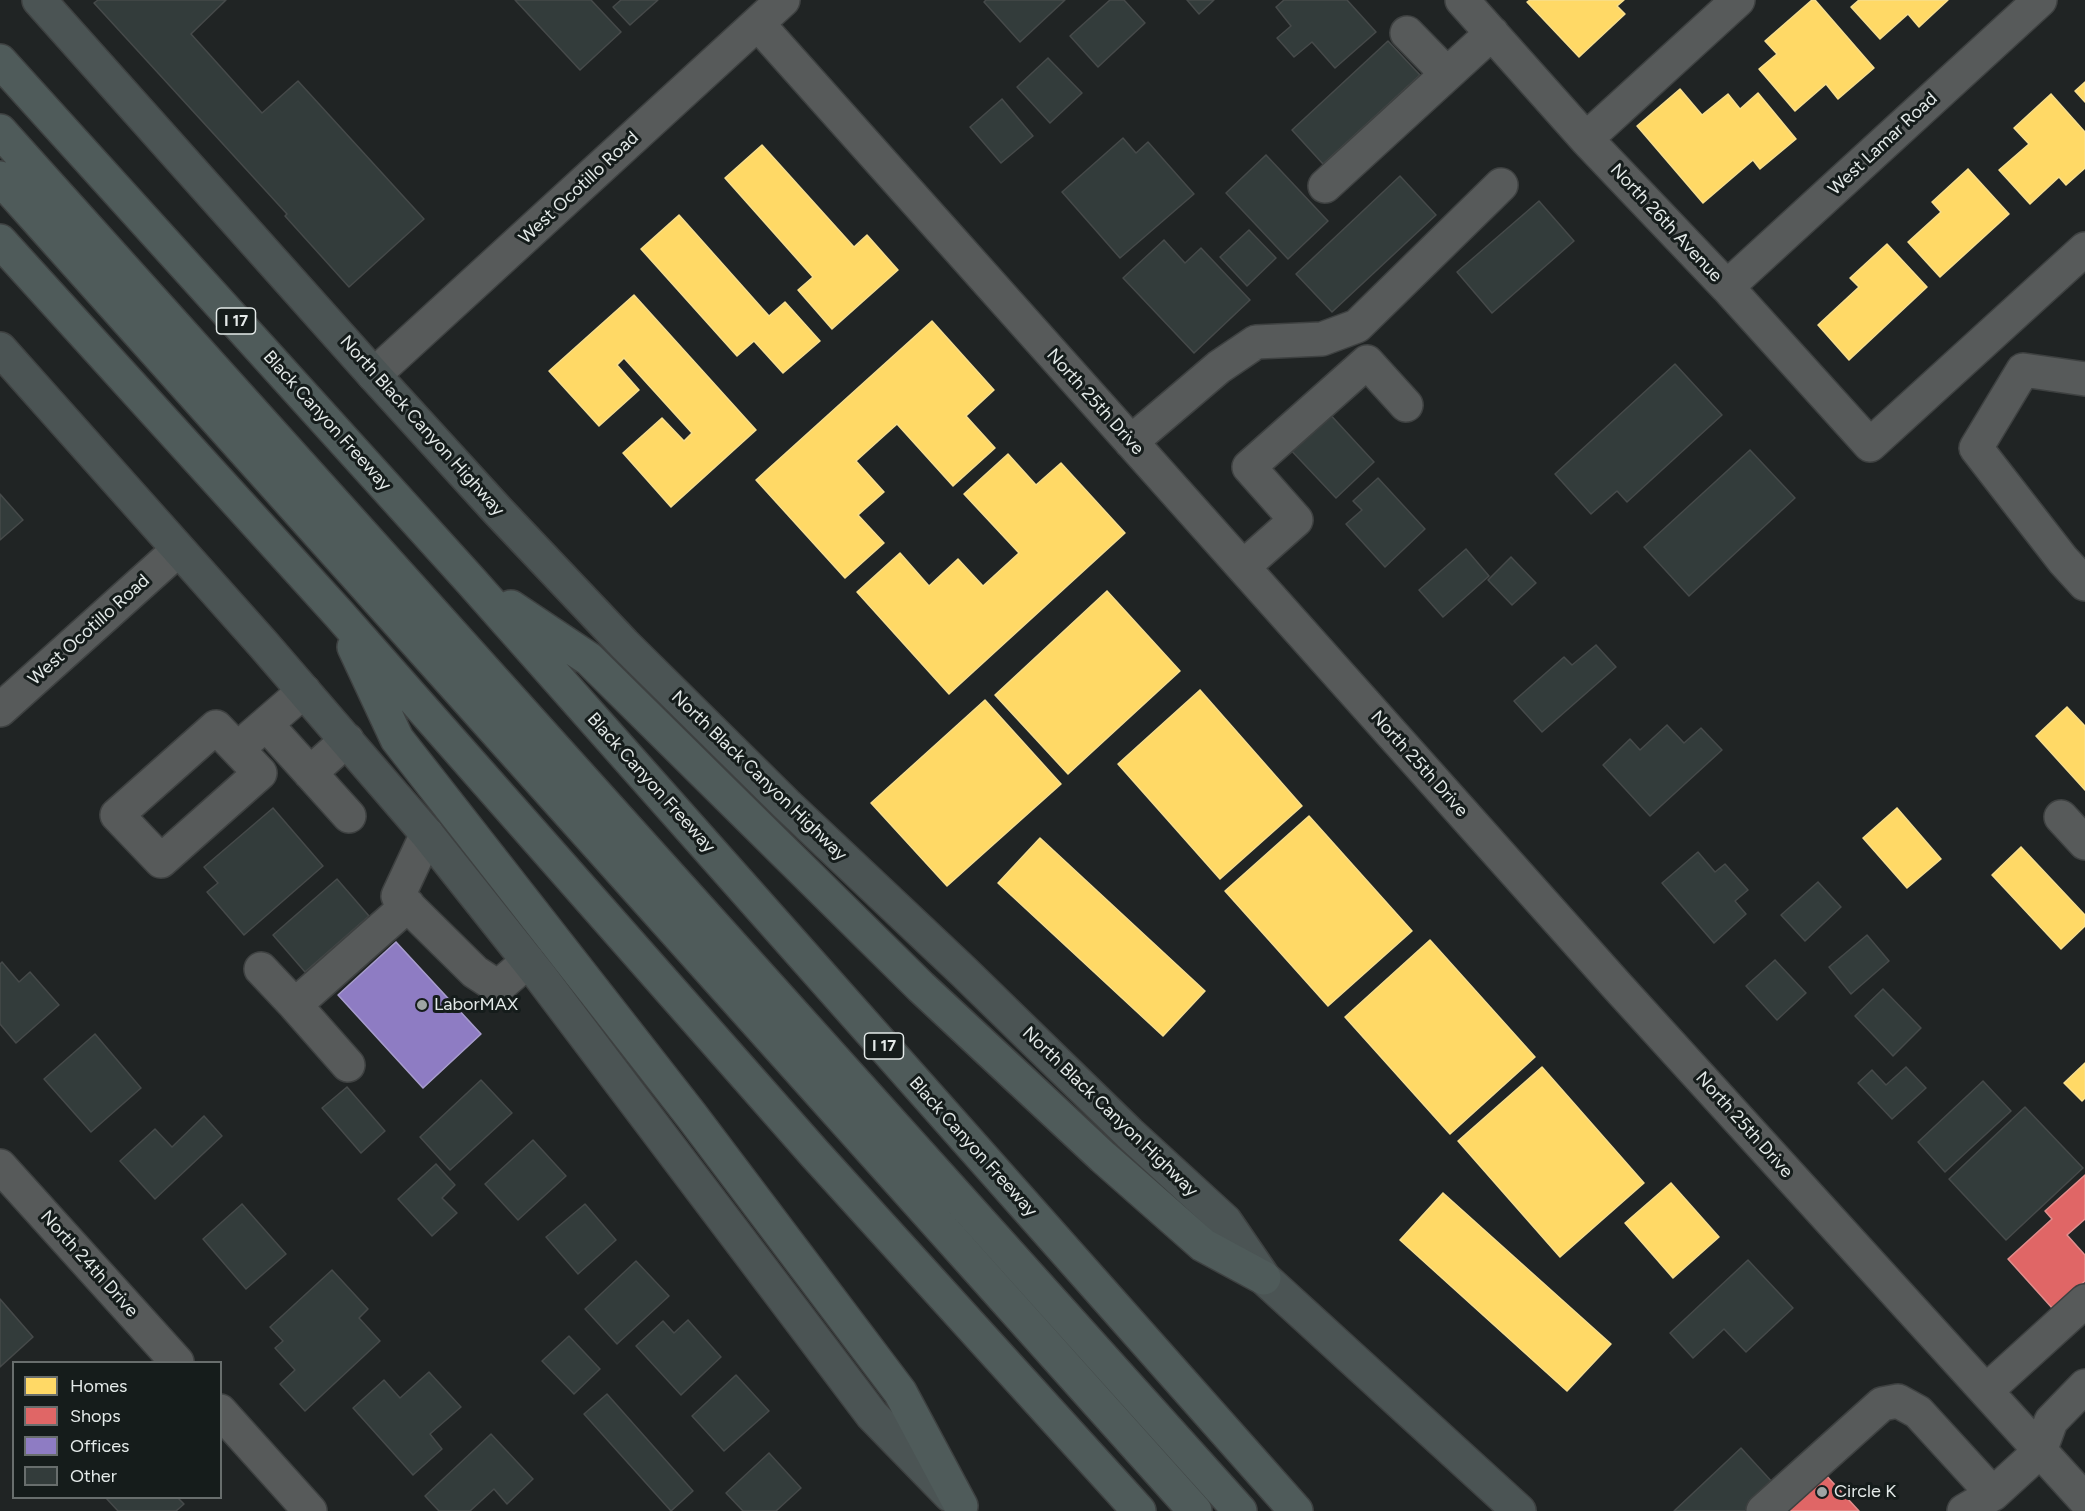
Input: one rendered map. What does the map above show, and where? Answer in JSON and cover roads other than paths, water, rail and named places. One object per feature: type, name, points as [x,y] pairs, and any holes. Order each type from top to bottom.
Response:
[{"type":"highway","name":"Black Canyon Freeway","points":[[0,62],[471,581],[1296,1511]]},
{"type":"highway","points":[[0,131],[1240,1511]]},
{"type":"highway","points":[[0,178],[1195,1511]]},
{"type":"highway","points":[[0,241],[338,613],[815,1154],[1139,1511]]},
{"type":"highway","points":[[471,581],[589,659],[921,987],[1104,1157],[1203,1245],[1264,1278]]},
{"type":"highway","points":[[338,613],[397,739],[691,1115],[900,1392],[963,1509]]},
{"type":"main road","name":"North Black Canyon Highway","points":[[39,0],[374,375],[624,644],[1129,1133],[1225,1221],[1264,1278],[1519,1511]]},
{"type":"main road","points":[[0,350],[304,691],[427,834],[528,961],[872,1415],[963,1509]]},
{"type":"street","name":"West Ocotillo Road","points":[[374,375],[783,0]]},
{"type":"street","name":"North 26th Avenue","points":[[1462,0],[1586,139],[1726,287],[1870,445],[2085,249]]},
{"type":"street","points":[[1586,139],[1738,0]]},
{"type":"street","name":"West Lamar Road","points":[[1726,287],[2040,0]]},
{"type":"street","name":"North 25th Drive","points":[[758,24],[1618,987],[2085,1500]]},
{"type":"street","points":[[1407,33],[1447,74]]},
{"type":"street","points":[[1325,186],[1492,33]]},
{"type":"street","points":[[1131,442],[1219,367],[1256,342],[1322,339],[1357,326],[1501,185]]},
{"type":"street","points":[[1243,567],[1296,520],[1249,467],[1367,362],[1406,405]]},
{"type":"street","points":[[2085,379],[2023,370],[1976,448],[2063,560],[2085,584]]},
{"type":"street","name":"West Ocotillo Road","points":[[0,710],[178,550]]},
{"type":"street","points":[[237,749],[304,691]]},
{"type":"street","points":[[266,724],[349,816]]},
{"type":"street","points":[[310,773],[346,740]]},
{"type":"street","points":[[2061,817],[2085,843]]},
{"type":"street","points":[[427,834],[398,896],[475,972],[498,987],[528,961]]},
{"type":"street","points":[[295,1005],[408,905]]},
{"type":"street","points":[[261,969],[348,1065]]},
{"type":"street","name":"North 24th Drive","points":[[0,1166],[176,1361]]},
{"type":"street","points":[[1986,1391],[2085,1301]]},
{"type":"street","points":[[1964,1511],[1994,1494],[2040,1451],[2051,1421],[2085,1386]]},
{"type":"street","points":[[1763,1511],[1882,1404],[1898,1401],[1917,1412],[1994,1494]]},
{"type":"street","points":[[222,1413],[310,1511]]},
{"type":"place","name":"LaborMAX","points":[[422,1005]]},
{"type":"place","name":"Circle K","points":[[1822,1492]]}]
